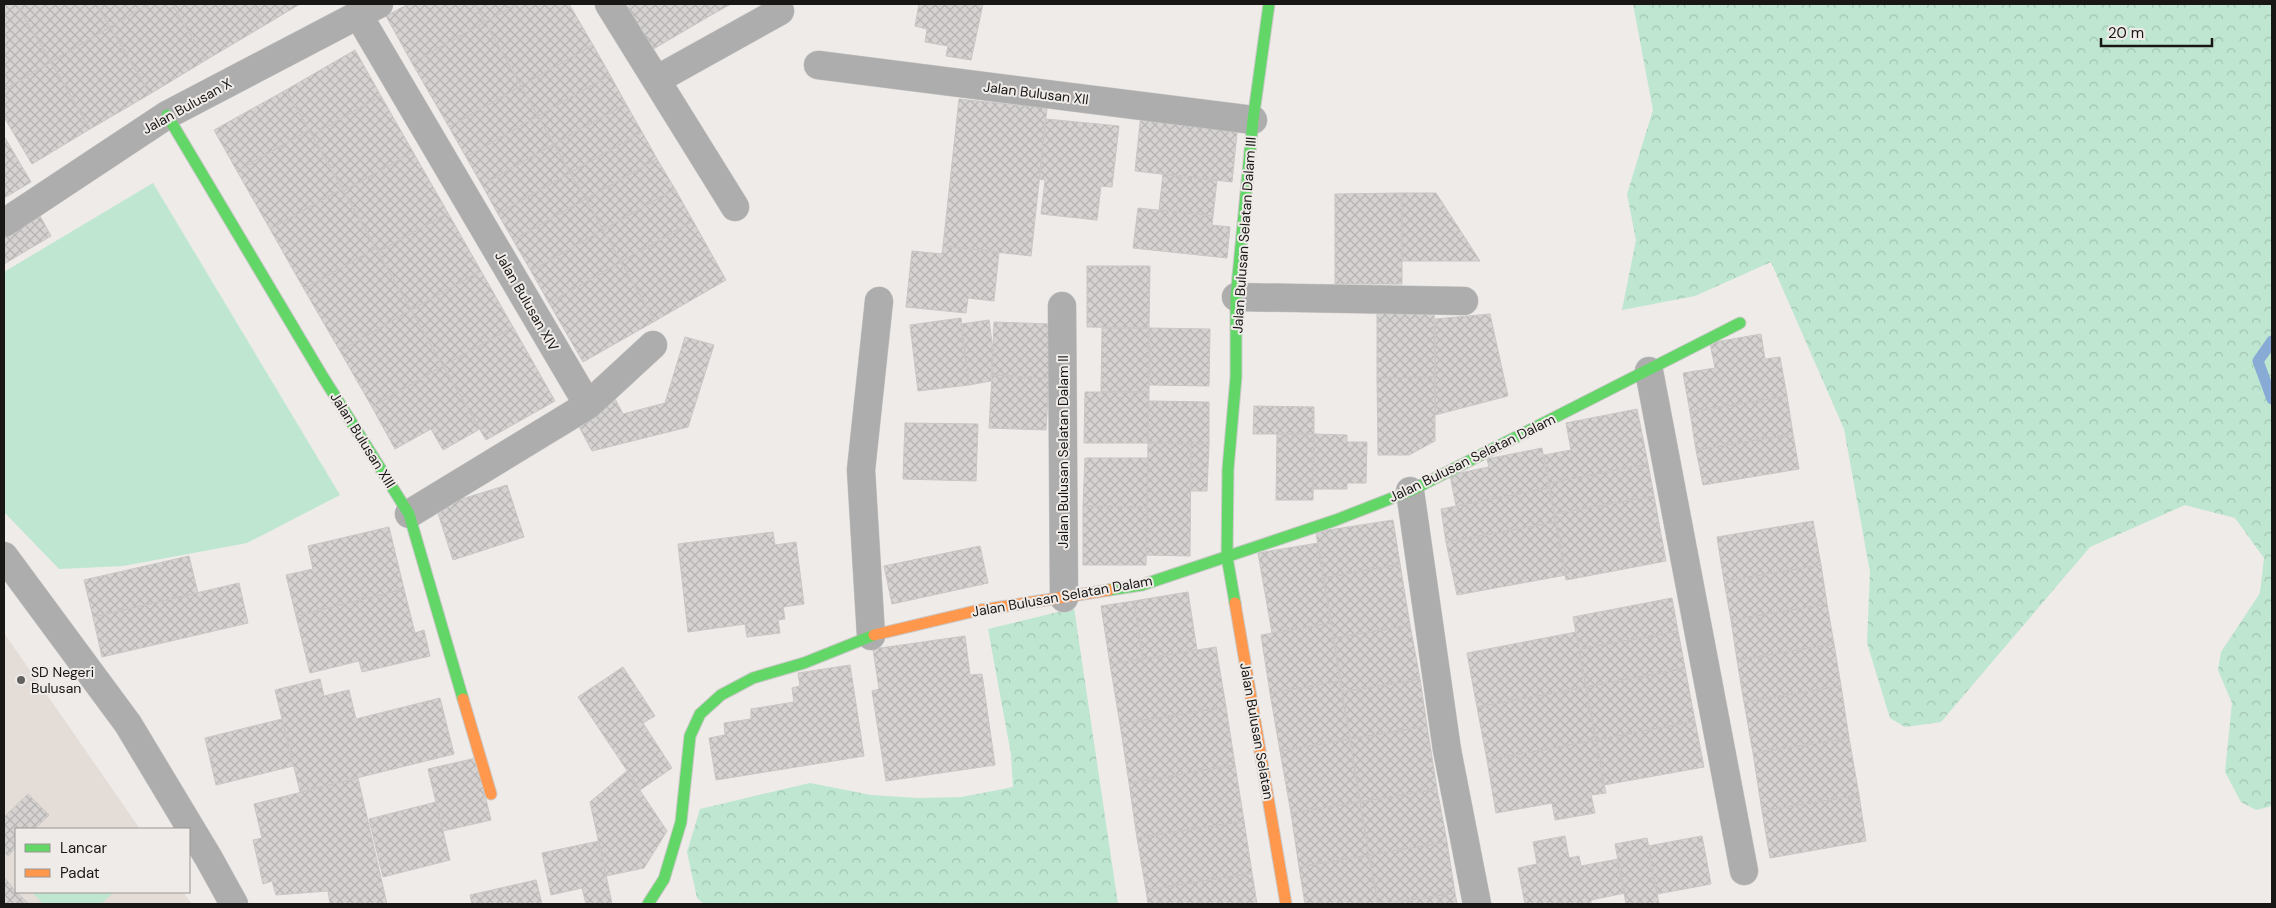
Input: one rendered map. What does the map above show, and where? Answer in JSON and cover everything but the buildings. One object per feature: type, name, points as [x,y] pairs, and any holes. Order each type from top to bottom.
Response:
[{"type":"street","points":[[609,4],[734,207]]},
{"type":"street","name":"Jalan Bulusan Selatan Dalam III","points":[[1227,557],[1228,469],[1236,377],[1236,297],[1253,120],[1269,4]]},
{"type":"street","name":"Jalan Bulusan X","points":[[4,223],[167,115],[369,10]]},
{"type":"street","name":"Jalan Bulusan XIV","points":[[369,10],[588,405]]},
{"type":"street","points":[[656,80],[780,11]]},
{"type":"street","name":"Jalan Bulusan XII","points":[[818,65],[1253,120]]},
{"type":"street","name":"Jalan Bulusan XIII","points":[[167,115],[323,377],[409,514],[491,794]]},
{"type":"street","points":[[1236,297],[1464,301]]},
{"type":"street","points":[[871,636],[861,470],[879,300]]},
{"type":"street","name":"Jalan Bulusan Selatan Dalam II","points":[[1062,306],[1064,598]]},
{"type":"street","name":"Jalan Bulusan Selatan Dalam","points":[[648,904],[664,879],[681,822],[690,736],[700,714],[721,695],[753,678],[804,663],[871,636],[975,611],[1142,585],[1336,520],[1410,491],[1740,323]]},
{"type":"street","points":[[409,514],[588,405],[653,345]]},
{"type":"street","points":[[1649,371],[1744,871]]},
{"type":"street","points":[[1410,491],[1447,750],[1477,904]]},
{"type":"street","points":[[4,556],[128,724],[208,856],[234,904]]},
{"type":"street","name":"Jalan Bulusan Selatan","points":[[1227,557],[1286,904]]},
{"type":"shaded area","points":[[4,633],[139,828],[15,828],[15,893],[184,893],[192,904],[4,904]]},
{"type":"green space","points":[[1633,4],[2272,4],[2272,806],[2256,810],[2241,802],[2225,772],[2232,703],[2218,670],[2221,652],[2260,593],[2264,558],[2235,518],[2185,505],[2090,547],[1941,722],[1905,727],[1890,718],[1867,643],[1870,572],[1844,429],[1771,262],[1695,296],[1622,310],[1636,240],[1627,194],[1653,110]]},
{"type":"green space","points":[[153,183],[340,495],[247,543],[123,566],[59,569],[4,512],[4,272]]},
{"type":"green space","points":[[1074,608],[1118,904],[704,904],[697,898],[687,852],[700,809],[810,783],[871,795],[918,798],[962,797],[1013,787],[1011,754],[988,629]]},
{"type":"green space","points":[[33,893],[113,893],[101,904],[43,904]]},
{"type":"waterway","points":[[2272,341],[2258,361],[2272,399]]},
{"type":"traffic: fast","points":[[1235,603],[1227,557],[1228,469],[1236,377],[1236,297],[1253,120],[1269,4]]},
{"type":"traffic: fast","points":[[167,115],[323,377],[409,514],[463,699]]},
{"type":"traffic: fast","points":[[1109,590],[1142,585],[1336,520],[1410,491],[1740,323]]},
{"type":"traffic: fast","points":[[648,904],[664,879],[681,822],[690,736],[700,714],[721,695],[753,678],[804,663],[874,635]]},
{"type":"traffic: slow","points":[[874,635],[975,611],[1109,590]]},
{"type":"traffic: slow","points":[[1235,603],[1286,904]]},
{"type":"traffic: slow","points":[[463,699],[491,794]]},
{"type":"place","name":"SD Negeri Bulusan","points":[[21,680]]}]
